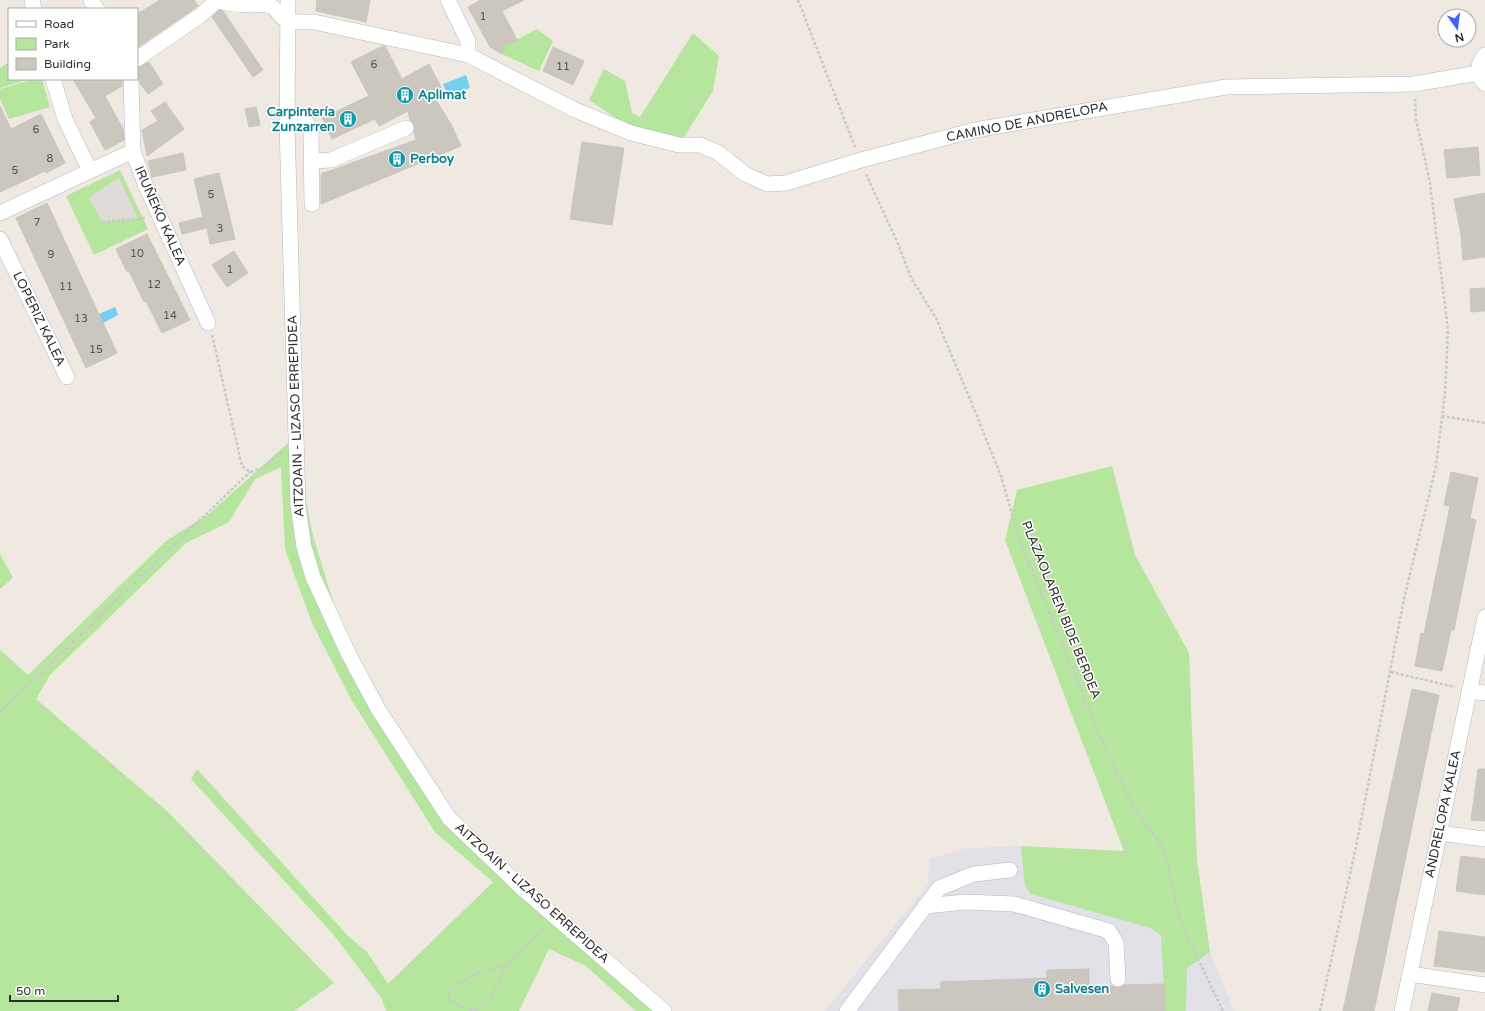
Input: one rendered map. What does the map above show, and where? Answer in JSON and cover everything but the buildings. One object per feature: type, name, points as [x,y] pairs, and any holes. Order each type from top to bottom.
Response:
[{"type":"street","points":[[138,57],[201,16],[217,0],[236,5],[273,7],[282,17],[288,20]]},
{"type":"street","name":"AITZOAIN - LIZASO ERREPIDEA","points":[[288,0],[287,110],[295,441],[298,506],[304,547],[314,577],[329,612],[371,696],[410,760],[449,818],[521,887],[664,1011]]},
{"type":"street","points":[[453,2],[468,41],[468,55]]},
{"type":"street","name":"CAMINO DE ANDRELOPA","points":[[288,20],[314,22],[468,55],[573,109],[644,138],[679,145],[700,145],[717,152],[745,174],[767,184],[786,183],[861,160],[975,130],[1226,86],[1414,84],[1482,78]]},
{"type":"street","points":[[1482,78],[1480,60],[1485,55]]},
{"type":"street","points":[[53,80],[64,119],[90,171]]},
{"type":"street","points":[[131,80],[133,151]]},
{"type":"street","points":[[287,110],[306,122],[311,131],[312,204]]},
{"type":"street","points":[[312,161],[331,160],[406,128]]},
{"type":"street","name":"IRUÑEKO KALEA","points":[[0,213],[133,151],[145,184],[208,323]]},
{"type":"street","name":"LOPERIZ KALEA","points":[[0,239],[67,377]]},
{"type":"street","name":"ANDRELOPA KALEA","points":[[1402,1011],[1485,617]]},
{"type":"street","points":[[1470,691],[1485,693]]},
{"type":"street","points":[[1439,833],[1485,839]]},
{"type":"street","points":[[847,1011],[939,888],[974,874],[1010,870]]},
{"type":"street","points":[[925,906],[966,902],[1014,904],[1109,931],[1116,943],[1118,979]]},
{"type":"street","points":[[1410,974],[1485,985]]},
{"type":"path","points":[[798,0],[857,152]]},
{"type":"path","points":[[1320,1011],[1391,672],[1404,599],[1436,466],[1442,416],[1448,330],[1430,183],[1416,119],[1414,84]]},
{"type":"path","name":"PLAZAOLAREN BIDE BERDEA","points":[[864,169],[899,246],[911,278],[936,318],[972,404],[1001,476],[1020,542],[1105,748],[1133,806],[1160,843],[1167,860],[1180,921],[1223,1011]]},
{"type":"path","points":[[102,222],[148,218]]},
{"type":"path","points":[[208,323],[214,342],[239,458],[242,466],[250,472]]},
{"type":"path","points":[[1442,416],[1485,423]]},
{"type":"path","points":[[0,712],[250,472],[261,469],[295,441]]},
{"type":"path","points":[[1391,672],[1470,691]]},
{"type":"path","points":[[507,965],[482,972],[448,989],[449,999],[462,1007],[474,1010],[487,1004],[507,965],[540,933],[551,912]]},
{"type":"shaded area","points":[[119,177],[138,219],[102,222],[89,198]]},
{"type":"shaded area","points":[[1021,846],[1124,852],[1210,952],[1234,1011],[825,1011],[928,884],[929,859],[967,848]]},
{"type":"green space","points":[[537,29],[553,41],[539,71],[502,54],[504,46]]},
{"type":"green space","points":[[693,33],[719,56],[713,91],[679,145],[644,137],[589,100],[604,69],[625,81],[632,113],[640,117]]},
{"type":"green space","points":[[8,63],[8,80],[27,80],[0,88],[0,68]]},
{"type":"green space","points":[[30,80],[42,80],[50,107],[9,119],[0,99],[0,89]]},
{"type":"green space","points":[[120,170],[148,229],[94,255],[66,196]]},
{"type":"green space","points":[[298,434],[301,473],[312,532],[349,655],[410,760],[506,872],[664,1011],[636,1011],[586,966],[549,949],[519,1011],[386,1011],[382,999],[333,934],[191,779],[197,769],[348,936],[367,952],[388,984],[493,882],[435,832],[352,701],[312,623],[285,549],[281,467],[255,479],[229,522],[186,543],[50,675],[36,699],[168,812],[334,983],[294,1011],[0,1011],[0,650],[28,675],[166,541],[210,513]]},
{"type":"green space","points":[[1112,466],[1135,555],[1189,653],[1197,860],[1210,952],[1187,968],[1186,1011],[1165,1011],[1161,935],[1150,928],[1031,894],[1025,886],[1021,846],[1124,851],[1005,540],[1017,490]]},
{"type":"green space","points":[[0,554],[13,578],[0,589]]},
{"type":"water","points":[[466,75],[470,88],[448,96],[443,84]]},
{"type":"water","points":[[115,307],[118,315],[103,323],[99,314]]},
{"type":"place","name":"Aplimat","points":[[405,95]]},
{"type":"place","name":"Carpintería Zunzarren","points":[[348,119]]},
{"type":"place","name":"Perboy","points":[[397,159]]},
{"type":"place","name":"Salvesen","points":[[1042,989]]}]
